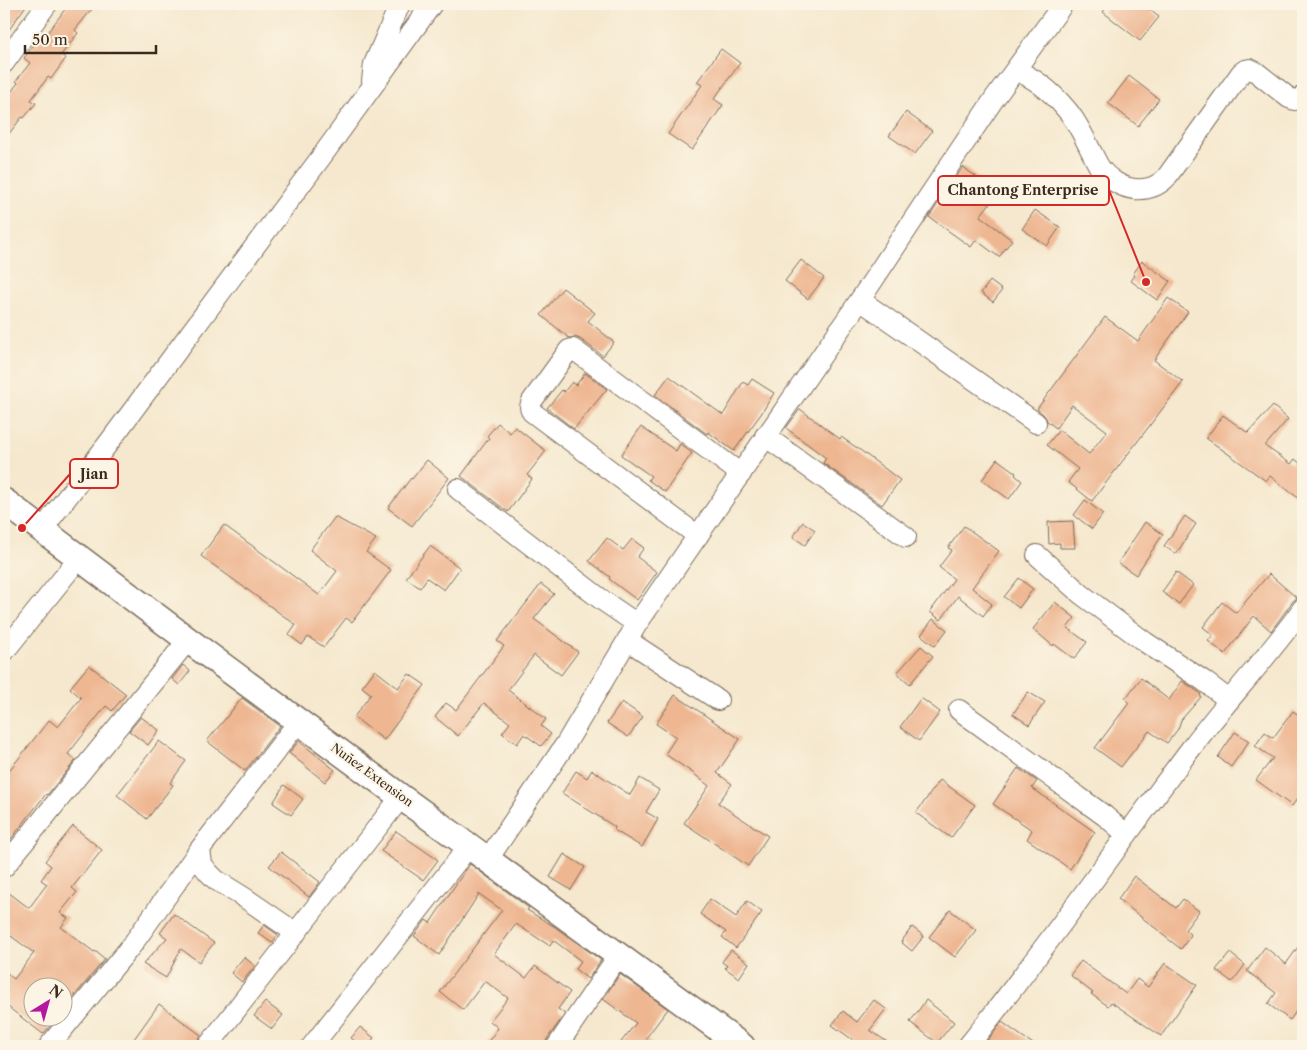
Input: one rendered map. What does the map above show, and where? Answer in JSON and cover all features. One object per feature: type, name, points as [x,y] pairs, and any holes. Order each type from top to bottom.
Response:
[{"type":"street","points":[[4,63],[47,4]]},
{"type":"street","points":[[371,88],[374,64],[400,4]]},
{"type":"street","points":[[42,530],[110,441],[432,4]]},
{"type":"street","points":[[312,1046],[479,853],[565,745],[632,632],[1015,70],[1063,4]]},
{"type":"street","points":[[1015,70],[1038,82],[1051,93],[1066,109],[1081,130],[1100,169],[1118,184],[1131,189],[1144,190],[1159,185],[1166,178],[1244,70],[1250,69],[1256,72],[1295,100],[1301,99],[1303,96]]},
{"type":"street","points":[[860,300],[1036,422]]},
{"type":"street","points":[[698,536],[532,412],[530,406],[532,401],[569,350],[573,349],[741,474]]},
{"type":"street","points":[[765,436],[906,537]]},
{"type":"street","points":[[458,489],[618,612],[632,632],[718,700]]},
{"type":"street","name":"Nuñez Extension","points":[[4,501],[188,640],[742,1046]]},
{"type":"street","points":[[1037,555],[1081,594],[1145,642],[1229,700]]},
{"type":"street","points":[[4,652],[79,558]]},
{"type":"street","points":[[968,1046],[1038,957],[1126,834],[1229,700],[1289,628],[1303,608]]},
{"type":"street","points":[[4,867],[188,640]]},
{"type":"street","points":[[959,710],[1105,816],[1126,834]]},
{"type":"street","points":[[49,1046],[132,945],[200,849],[299,721]]},
{"type":"street","points":[[208,1046],[401,797]]},
{"type":"street","points":[[200,849],[202,864],[216,880],[246,898],[296,933]]},
{"type":"street","points":[[558,1046],[618,956]]},
{"type":"building","points":[[4,4],[27,4],[4,37]]},
{"type":"building","points":[[69,4],[96,4],[75,30],[78,33],[61,55],[66,58],[51,79],[48,77],[31,100],[36,103],[4,140],[4,101],[30,63],[24,58],[39,38],[42,40]]},
{"type":"building","points":[[1109,4],[1142,4],[1159,17],[1140,41],[1103,12]]},
{"type":"building","points":[[721,49],[740,63],[714,99],[723,105],[692,150],[668,134],[702,85],[697,82]]},
{"type":"building","points":[[1129,76],[1159,99],[1138,126],[1108,103]]},
{"type":"building","points":[[906,112],[932,131],[915,154],[889,136]]},
{"type":"building","points":[[963,167],[998,193],[980,216],[1012,240],[999,257],[976,240],[971,247],[929,217]]},
{"type":"building","points":[[1035,210],[1060,227],[1047,246],[1022,229]]},
{"type":"building","points":[[801,260],[824,278],[808,299],[785,281]]},
{"type":"building","points":[[1142,261],[1170,281],[1157,300],[1131,281],[1135,275],[1133,274]]},
{"type":"building","points":[[990,281],[1002,290],[993,302],[981,293]]},
{"type":"building","points":[[563,288],[595,313],[588,321],[614,342],[603,356],[580,339],[575,337],[569,338],[541,315]]},
{"type":"building","points":[[1168,298],[1188,312],[1154,360],[1183,382],[1092,501],[1068,482],[1078,469],[1047,445],[1059,430],[1089,454],[1107,431],[1072,405],[1056,428],[1037,409],[1105,317],[1138,341]]},
{"type":"building","points":[[585,373],[607,389],[574,429],[547,408],[562,390],[564,392],[572,382],[576,385]]},
{"type":"building","points":[[669,376],[723,415],[743,382],[748,385],[752,379],[774,393],[734,451],[708,432],[707,434],[655,395]]},
{"type":"building","points":[[1273,406],[1288,419],[1265,446],[1291,464],[1295,459],[1303,466],[1303,502],[1270,476],[1266,481],[1206,438],[1223,415],[1248,433]]},
{"type":"building","points":[[800,409],[900,480],[882,505],[823,463],[826,458],[786,428]]},
{"type":"building","points":[[498,423],[510,433],[515,427],[546,451],[527,475],[532,479],[508,512],[461,476],[489,438],[487,436]]},
{"type":"building","points":[[641,427],[676,451],[680,444],[692,453],[665,492],[648,480],[651,476],[621,455]]},
{"type":"building","points":[[997,459],[1016,473],[1015,475],[1022,481],[1009,499],[982,480]]},
{"type":"building","points":[[427,460],[449,478],[412,526],[388,508]]},
{"type":"building","points":[[1085,500],[1103,514],[1092,529],[1074,515]]},
{"type":"building","points":[[1185,516],[1196,524],[1176,554],[1164,546]]},
{"type":"building","points":[[335,517],[376,539],[366,552],[391,570],[352,622],[346,618],[324,647],[308,637],[302,645],[289,635],[296,625],[201,556],[224,525],[319,595],[337,571],[310,550]]},
{"type":"building","points":[[1073,521],[1075,548],[1060,548],[1060,543],[1049,544],[1048,522]]},
{"type":"building","points":[[803,522],[815,530],[805,545],[793,537]]},
{"type":"building","points":[[1145,522],[1163,534],[1136,575],[1118,563]]},
{"type":"building","points":[[964,526],[999,551],[972,588],[992,604],[983,616],[958,596],[941,620],[930,612],[954,579],[939,567],[952,550],[948,548]]},
{"type":"building","points":[[607,538],[623,550],[632,539],[644,548],[637,557],[657,572],[637,600],[589,561]]},
{"type":"building","points":[[430,546],[460,568],[444,590],[427,578],[420,588],[406,578]]},
{"type":"building","points":[[1176,572],[1193,585],[1179,604],[1162,592]]},
{"type":"building","points":[[1269,574],[1297,598],[1271,631],[1254,616],[1225,654],[1208,641],[1213,635],[1203,627],[1222,602],[1236,613]]},
{"type":"building","points":[[1019,578],[1033,589],[1019,608],[1004,597]]},
{"type":"building","points":[[541,584],[554,594],[534,619],[578,652],[561,675],[534,655],[508,690],[546,719],[541,726],[551,734],[541,746],[524,734],[517,744],[502,733],[510,723],[484,703],[458,736],[435,717],[446,703],[456,710],[504,646],[497,641]]},
{"type":"building","points":[[1055,602],[1075,618],[1067,628],[1087,642],[1074,659],[1054,644],[1053,646],[1033,629]]},
{"type":"building","points":[[933,619],[947,630],[935,646],[921,635]]},
{"type":"building","points":[[921,646],[933,656],[910,684],[897,673]]},
{"type":"building","points":[[89,665],[126,694],[112,711],[106,706],[68,754],[76,760],[46,794],[4,848],[4,777],[49,720],[58,727],[81,698],[70,688]]},
{"type":"building","points":[[183,665],[190,671],[179,685],[172,679]]},
{"type":"building","points":[[375,670],[398,688],[409,674],[425,685],[384,740],[354,717],[371,694],[362,687]]},
{"type":"building","points":[[1141,678],[1169,700],[1182,681],[1200,693],[1201,697],[1181,720],[1178,729],[1167,743],[1149,731],[1121,767],[1095,748],[1129,703],[1125,699]]},
{"type":"building","points":[[1028,692],[1045,702],[1029,725],[1013,714]]},
{"type":"building","points":[[675,695],[740,739],[717,773],[732,784],[718,803],[768,836],[748,866],[684,823],[709,786],[665,754],[676,737],[656,724]]},
{"type":"building","points":[[242,698],[280,726],[245,771],[207,741]]},
{"type":"building","points":[[921,698],[940,712],[919,741],[900,727]]},
{"type":"building","points":[[622,702],[643,717],[628,737],[607,723]]},
{"type":"building","points":[[1293,711],[1303,718],[1303,803],[1298,798],[1292,806],[1256,780],[1273,758],[1255,746],[1265,732],[1273,738]]},
{"type":"building","points":[[141,717],[159,730],[148,745],[129,731]]},
{"type":"building","points":[[1235,732],[1249,741],[1231,767],[1218,757]]},
{"type":"building","points":[[159,741],[186,761],[170,783],[173,785],[147,819],[117,795]]},
{"type":"building","points":[[299,741],[335,770],[325,782],[289,753]]},
{"type":"building","points":[[1018,768],[1037,781],[1032,788],[1095,832],[1070,869],[1027,839],[1032,830],[993,804]]},
{"type":"building","points":[[592,770],[630,795],[640,778],[659,790],[646,812],[658,819],[642,847],[614,830],[615,827],[562,793],[576,771],[587,778]]},
{"type":"building","points":[[940,780],[975,805],[951,838],[916,813]]},
{"type":"building","points":[[284,785],[303,799],[291,815],[273,803]]},
{"type":"building","points":[[73,826],[102,850],[72,888],[77,892],[60,913],[68,918],[61,927],[105,959],[72,999],[72,978],[22,978],[22,1018],[4,1004],[4,971],[14,979],[34,953],[4,931],[4,889],[29,908],[47,884],[41,880],[51,866],[45,861]]},
{"type":"building","points":[[396,831],[438,860],[423,880],[381,851]]},
{"type":"building","points":[[281,852],[320,882],[309,897],[269,866]]},
{"type":"building","points":[[564,854],[585,867],[571,890],[550,877]]},
{"type":"building","points":[[470,864],[529,908],[527,910],[555,927],[601,960],[588,979],[575,969],[581,961],[553,940],[550,946],[516,924],[494,954],[526,978],[535,966],[570,992],[558,1009],[565,1014],[547,1039],[545,1046],[485,1046],[498,1028],[490,1021],[508,998],[485,981],[463,1010],[440,992],[502,910],[479,894],[439,955],[414,936],[426,920],[430,923]]},
{"type":"building","points":[[1134,876],[1176,908],[1183,899],[1199,911],[1185,930],[1191,935],[1181,949],[1118,899]]},
{"type":"building","points":[[710,899],[736,917],[747,901],[762,912],[736,948],[722,937],[726,932],[700,914]]},
{"type":"building","points":[[950,910],[976,930],[955,957],[929,937]]},
{"type":"building","points":[[174,914],[214,943],[199,962],[181,949],[166,978],[143,964],[167,938],[160,933]]},
{"type":"building","points":[[264,925],[278,935],[272,943],[258,933]]},
{"type":"building","points":[[912,927],[924,936],[912,951],[901,942]]},
{"type":"building","points":[[1303,940],[1303,1001],[1290,1020],[1268,1004],[1276,993],[1247,971],[1265,947],[1286,964]]},
{"type":"building","points":[[731,950],[749,963],[739,978],[725,968],[727,966],[722,962]]},
{"type":"building","points":[[1230,953],[1245,965],[1232,982],[1216,970]]},
{"type":"building","points":[[244,957],[255,966],[242,982],[231,973]]},
{"type":"building","points":[[1081,961],[1126,994],[1137,979],[1148,987],[1165,963],[1197,985],[1161,1036],[1111,1002],[1108,1006],[1070,975]]},
{"type":"building","points":[[620,974],[668,1009],[646,1038],[657,1046],[618,1046],[636,1023],[603,999]]},
{"type":"building","points":[[874,1000],[886,1009],[870,1030],[893,1046],[849,1046],[853,1040],[832,1025],[843,1011],[857,1022]]},
{"type":"building","points":[[926,1000],[954,1022],[937,1043],[910,1022]]},
{"type":"building","points":[[265,1002],[283,1015],[272,1029],[254,1016]]},
{"type":"building","points":[[159,1004],[201,1035],[196,1046],[129,1046]]},
{"type":"building","points":[[1002,1022],[1013,1030],[1036,1046],[983,1046]]},
{"type":"building","points":[[360,1027],[374,1038],[367,1046],[362,1046],[351,1038]]},
{"type":"building","points":[[35,1028],[48,1028],[43,1034]]},
{"type":"place","name":"Chantong Enterprise","points":[[1146,282]]},
{"type":"place","name":"Jian","points":[[22,528]]}]
